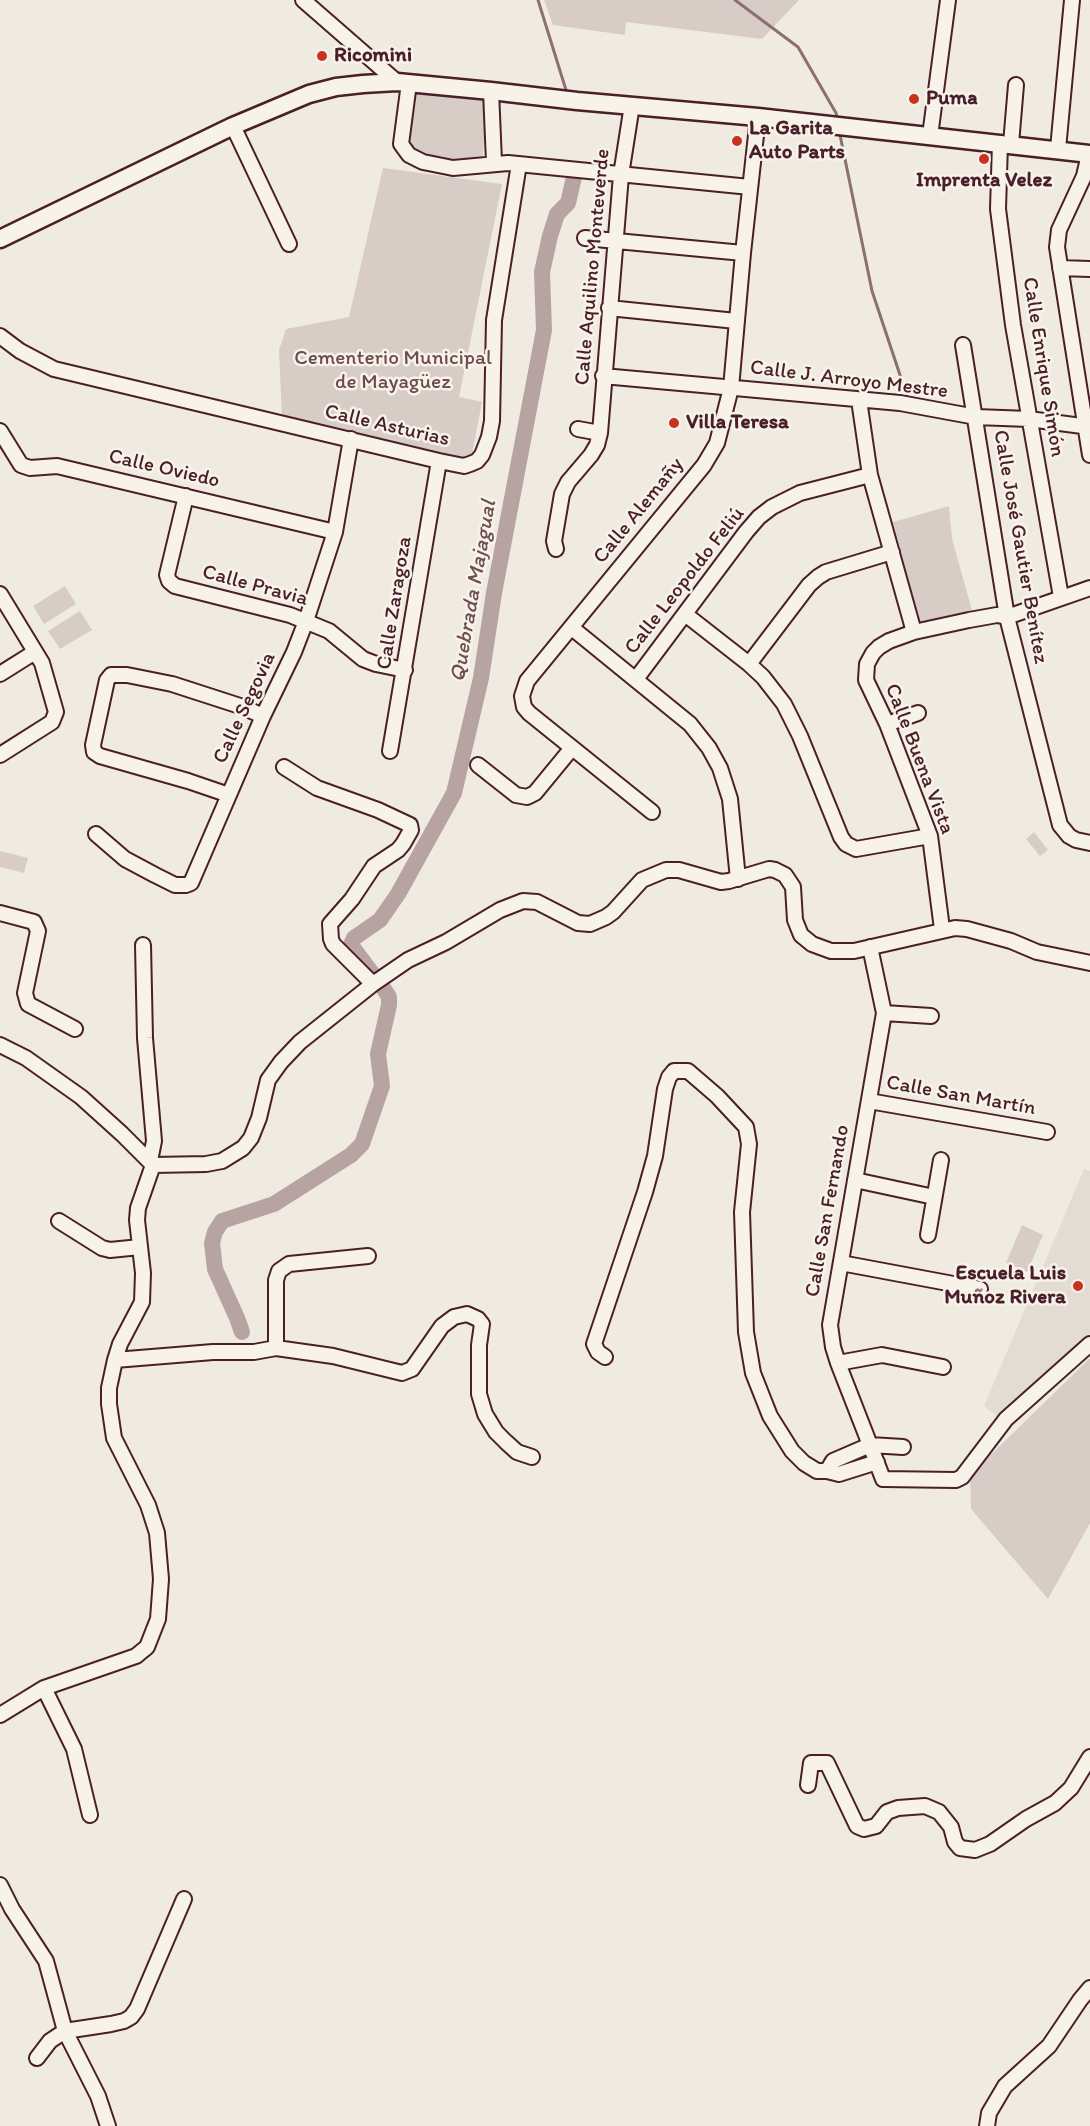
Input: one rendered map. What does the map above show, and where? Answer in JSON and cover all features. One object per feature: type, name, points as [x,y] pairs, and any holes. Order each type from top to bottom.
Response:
[{"type":"main road","points":[[0,239],[233,126],[309,94],[336,87],[403,83],[758,117],[1090,154]]},
{"type":"street","points":[[303,0],[403,83],[401,144],[409,155],[423,162],[453,168],[494,162],[750,187]]},
{"type":"street","points":[[930,136],[948,0]]},
{"type":"street","points":[[1058,149],[1072,0]]},
{"type":"street","name":"Calle Enrique Simón","points":[[1016,85],[1005,143],[998,208],[1013,325],[1060,597]]},
{"type":"street","points":[[491,91],[494,162]]},
{"type":"street","name":"Calle Aquilino Monteverde","points":[[556,549],[554,541],[562,494],[568,482],[591,455],[600,434],[621,175],[632,105]]},
{"type":"street","name":"Calle Alemañy","points":[[652,812],[529,713],[524,707],[522,696],[527,681],[704,465],[717,443],[730,388],[758,117]]},
{"type":"street","points":[[233,126],[289,244]]},
{"type":"street","points":[[1090,154],[1084,176],[1059,230],[1057,247],[1090,455]]},
{"type":"street","name":"Calle Asturias","points":[[0,336],[20,351],[54,369],[464,466],[477,461],[482,455],[492,421],[495,310],[519,164]]},
{"type":"street","points":[[585,238],[743,253]]},
{"type":"street","points":[[1060,268],[1090,268]]},
{"type":"street","points":[[609,308],[736,321]]},
{"type":"street","name":"Calle José Gautier Benítez","points":[[963,345],[1007,617],[1060,825],[1069,836],[1090,843]]},
{"type":"street","name":"Calle J. Arroyo Mestre","points":[[603,376],[900,403],[976,417],[1087,426]]},
{"type":"street","points":[[859,400],[870,475],[914,632]]},
{"type":"street","points":[[578,429],[600,434]]},
{"type":"street","name":"Calle Oviedo","points":[[0,431],[21,465],[30,468],[57,466],[335,532]]},
{"type":"street","name":"Calle Segovia","points":[[96,834],[137,866],[175,885],[191,883],[306,621],[335,532],[351,439]]},
{"type":"street","name":"Calle Zaragoza","points":[[390,751],[439,461]]},
{"type":"street","name":"Calle Leopoldo Feliú","points":[[636,679],[759,517],[772,507],[800,493],[870,475]]},
{"type":"street","name":"Calle Pravia","points":[[186,496],[167,575],[169,581],[175,586],[290,615],[329,631],[363,658],[376,664],[405,670]]},
{"type":"street","points":[[749,664],[809,585],[818,577],[826,572],[892,552]]},
{"type":"street","name":"Calle Buena Vista","points":[[942,929],[930,836],[886,724],[866,680],[867,664],[873,653],[889,641],[914,632],[997,615],[1007,617],[1090,588]]},
{"type":"street","points":[[0,594],[42,663],[55,706],[55,717],[52,722],[0,755]]},
{"type":"street","points":[[685,614],[749,664],[773,689],[793,720],[841,837],[846,844],[856,849],[930,836]]},
{"type":"street","points":[[572,628],[690,724],[715,758],[730,799],[738,879]]},
{"type":"street","points":[[0,674],[36,652]]},
{"type":"street","points":[[229,795],[99,756],[94,752],[93,745],[107,680],[111,675],[127,675],[172,684],[240,706],[263,716]]},
{"type":"street","points":[[886,724],[918,713]]},
{"type":"street","points":[[478,765],[516,795],[527,797],[535,793],[572,748]]},
{"type":"street","points":[[284,767],[317,788],[378,810],[410,825],[411,830],[403,844],[374,866],[352,899],[330,924],[333,944],[373,984]]},
{"type":"street","points":[[0,1045],[26,1058],[81,1097],[152,1163],[206,1164],[222,1161],[243,1148],[251,1138],[259,1118],[268,1080],[300,1042],[373,984],[408,960],[446,942],[500,910],[523,901],[537,902],[578,923],[590,924],[606,917],[642,880],[657,873],[672,869],[721,882],[769,869],[780,871],[790,880],[793,887],[797,928],[805,940],[831,951],[842,952],[870,947],[942,929],[967,929],[1011,941],[1037,952],[1090,963]]},
{"type":"street","points":[[0,913],[34,922],[38,931],[25,993],[28,1004],[75,1029]]},
{"type":"street","points":[[0,1715],[44,1688],[136,1656],[147,1647],[158,1619],[161,1579],[157,1533],[148,1505],[114,1438],[109,1388],[120,1344],[141,1302],[143,1273],[137,1220],[138,1208],[152,1163],[154,1141],[145,1038],[143,945]]},
{"type":"street","name":"Calle San Fernando","points":[[870,947],[884,1013],[830,1325],[838,1363],[877,1462]]},
{"type":"street","points":[[884,1013],[932,1016]]},
{"type":"street","points":[[605,1357],[598,1352],[594,1344],[645,1192],[655,1156],[665,1089],[674,1071],[688,1071],[741,1120],[747,1135],[749,1144],[742,1212],[746,1332],[753,1372],[770,1416],[792,1451],[811,1468],[839,1474],[877,1462],[883,1479],[956,1480],[962,1477],[1006,1419],[1090,1344]]},
{"type":"street","name":"Calle San Martín","points":[[869,1101],[1047,1132]]},
{"type":"street","points":[[928,1235],[941,1160]]},
{"type":"street","points":[[855,1180],[934,1197]]},
{"type":"street","points":[[59,1221],[102,1248],[111,1250],[140,1247]]},
{"type":"street","points":[[276,1348],[276,1280],[279,1270],[289,1264],[368,1256]]},
{"type":"street","points":[[841,1263],[980,1289]]},
{"type":"street","points":[[115,1360],[213,1352],[254,1352],[276,1348],[333,1356],[402,1373],[412,1369],[442,1326],[461,1315],[473,1316],[482,1324],[479,1345],[479,1394],[485,1414],[496,1432],[506,1442],[518,1452],[532,1457]]},
{"type":"street","points":[[838,1363],[882,1355],[943,1367]]},
{"type":"street","points":[[827,1471],[833,1461],[870,1445],[903,1446]]},
{"type":"street","points":[[44,1688],[74,1749],[90,1815]]},
{"type":"street","points":[[808,1785],[811,1763],[827,1763],[857,1826],[864,1829],[876,1826],[887,1812],[898,1808],[925,1806],[939,1812],[951,1827],[955,1842],[960,1848],[975,1850],[990,1844],[1026,1819],[1055,1803],[1071,1788],[1090,1758]]},
{"type":"street","points":[[0,1885],[12,1909],[46,1961],[64,2031],[98,2096],[108,2126]]},
{"type":"street","points":[[38,2058],[50,2041],[64,2031],[111,2024],[131,2017],[137,2009],[184,1899]]},
{"type":"street","points":[[987,2126],[989,2113],[1005,2086],[1049,2046],[1090,1988]]},
{"type":"shaded area","points":[[1084,1169],[1090,1171],[1090,1335],[1000,1419],[984,1406]]},
{"type":"green space","points":[[544,0],[799,0],[762,39],[626,22],[625,35],[553,25]]},
{"type":"green space","points":[[412,90],[487,96],[483,156],[429,160],[413,155],[405,144]]},
{"type":"green space","name":"Cementerio Municipal de Mayagüez","points":[[383,168],[502,184],[459,397],[482,402],[471,460],[282,418],[279,350],[286,329],[349,317]]},
{"type":"green space","points":[[949,506],[952,539],[972,610],[920,624],[893,522]]},
{"type":"green space","points":[[65,586],[76,604],[44,624],[33,606]]},
{"type":"green space","points":[[80,611],[92,630],[60,649],[48,631]]},
{"type":"green space","points":[[1034,832],[1048,850],[1040,856],[1026,839]]},
{"type":"green space","points":[[0,851],[28,858],[24,873],[0,867]]},
{"type":"green space","points":[[1022,1225],[1043,1235],[1027,1272],[1006,1263]]},
{"type":"green space","points":[[1090,1358],[1090,1523],[1048,1599],[971,1509],[970,1475]]},
{"type":"waterway","name":"Quebrada Majagual","points":[[538,0],[566,90]]},
{"type":"waterway","points":[[735,0],[798,47],[836,113],[838,121]]},
{"type":"waterway","points":[[839,130],[872,291],[907,396]]},
{"type":"waterway","name":"Quebrada Majagual","points":[[375,977],[351,945],[354,938],[380,920],[398,894],[454,793],[481,678],[494,593],[544,330],[542,272],[557,214],[568,203],[574,177]]},
{"type":"waterway","name":"Quebrada Majagual","points":[[242,1332],[215,1269],[212,1243],[215,1232],[222,1221],[274,1204],[351,1155],[362,1144],[382,1086],[378,1054],[389,1005],[389,997],[382,986]]},
{"type":"place","name":"Ricomini","points":[[322,56]]},
{"type":"place","name":"Puma","points":[[914,99]]},
{"type":"place","name":"La Garita Auto Parts","points":[[737,141]]},
{"type":"place","name":"Imprenta Velez","points":[[984,159]]},
{"type":"place","name":"Villa Teresa","points":[[674,423]]},
{"type":"place","name":"Escuela Luis Muñoz Rivera","points":[[1078,1286]]}]
